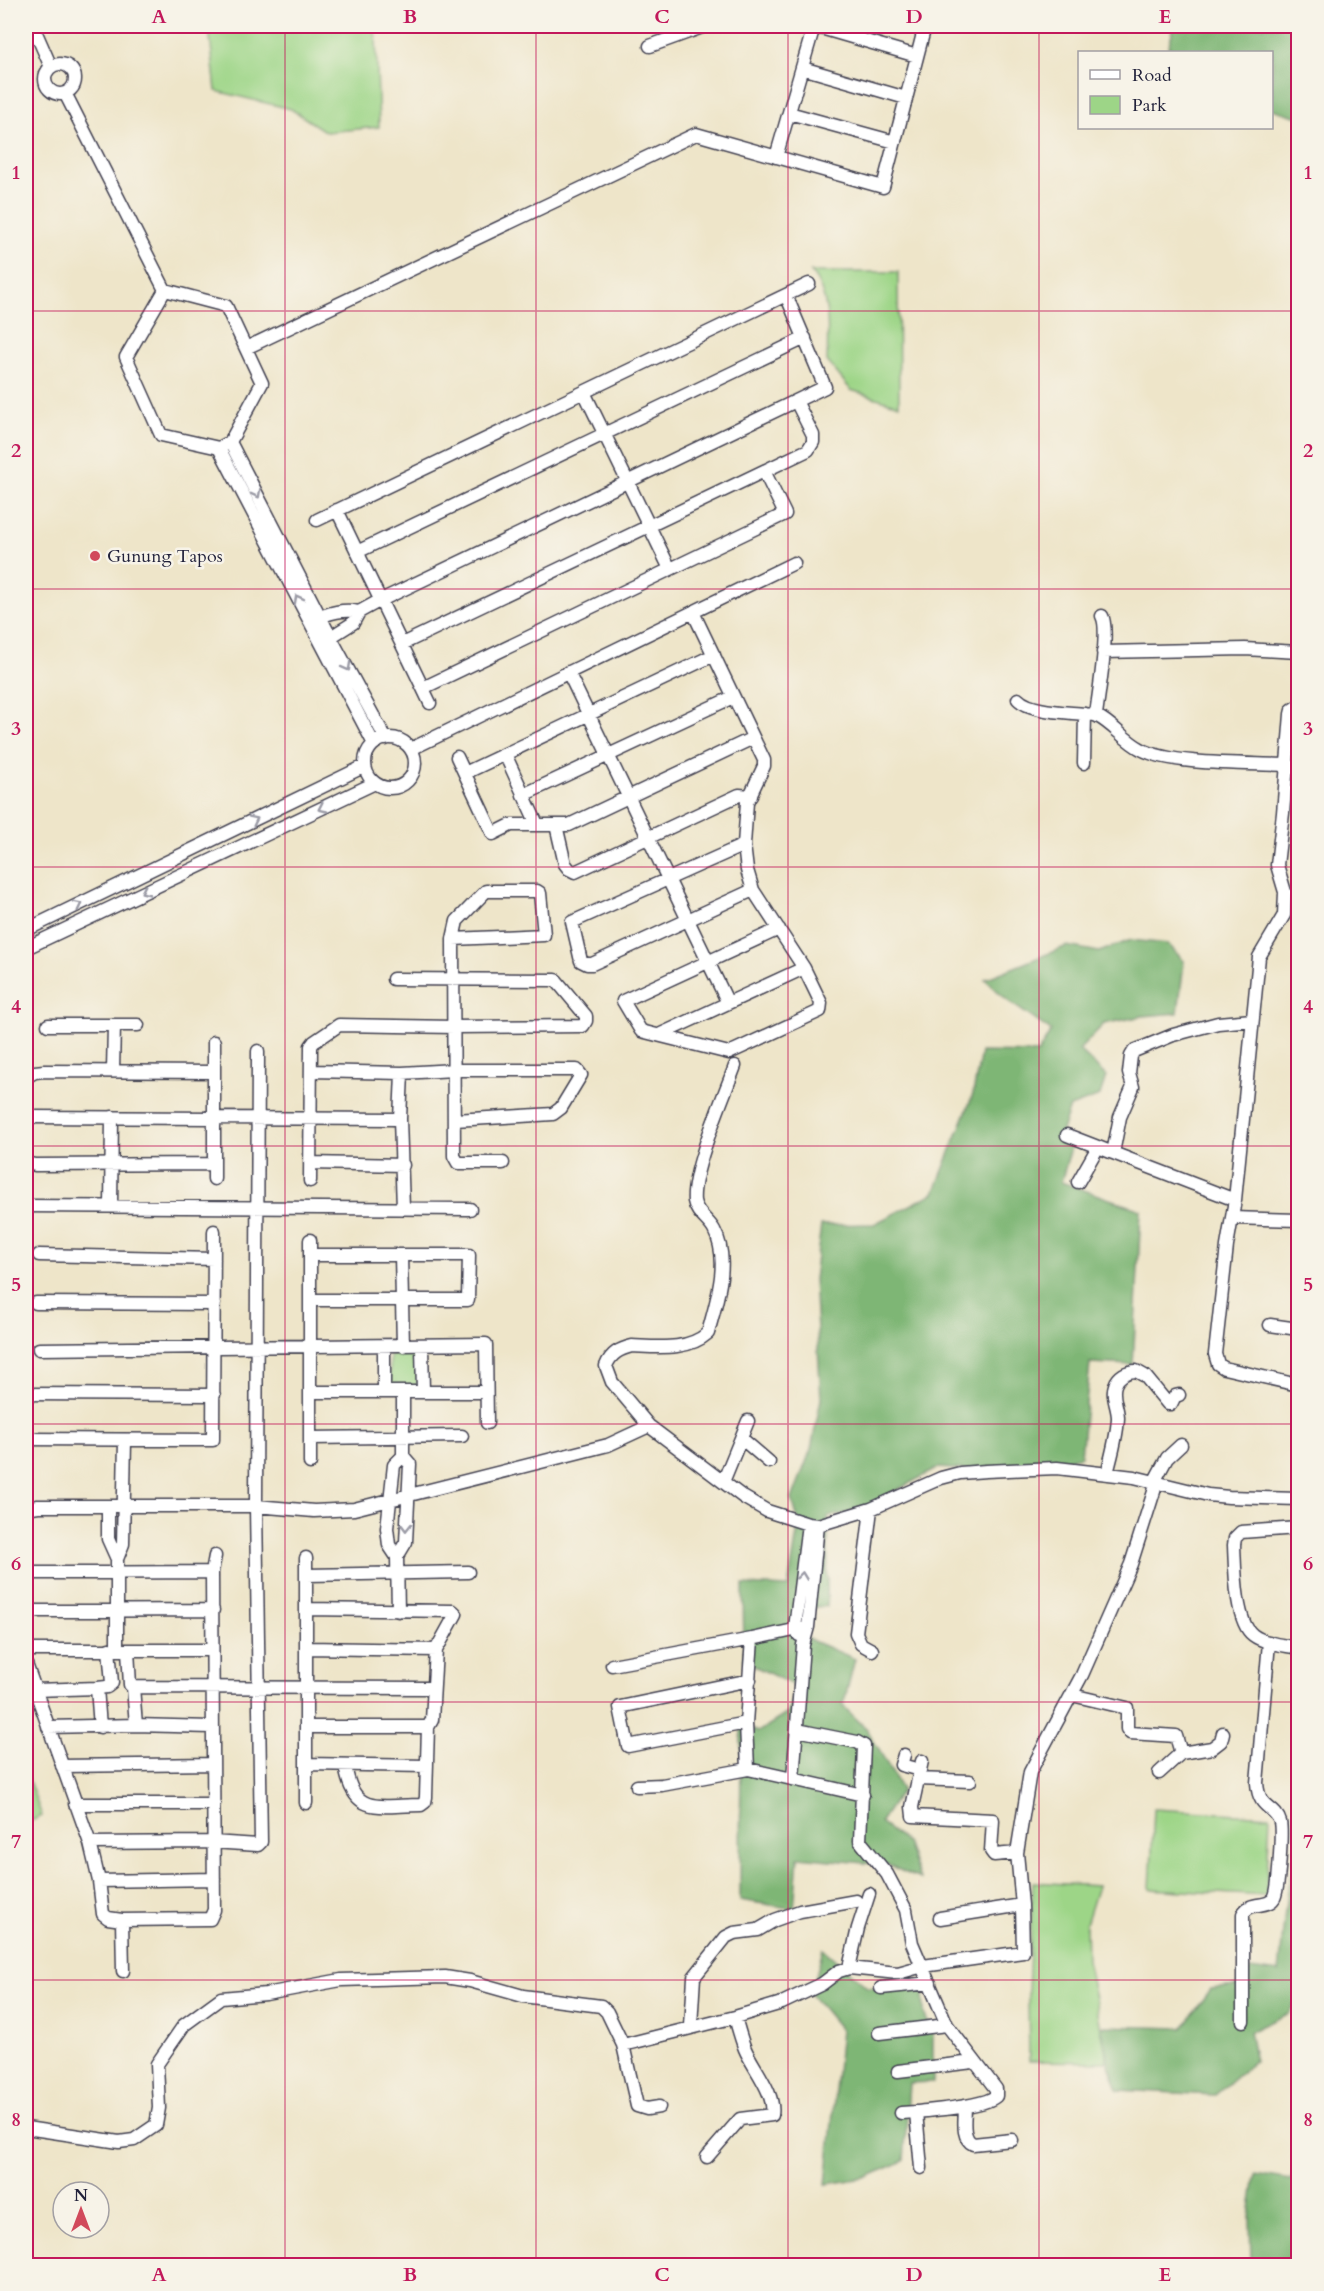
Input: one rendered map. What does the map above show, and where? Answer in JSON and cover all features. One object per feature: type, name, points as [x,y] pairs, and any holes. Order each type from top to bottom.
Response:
[{"type":"street","points":[[33,26],[51,67]]},
{"type":"street","points":[[650,46],[705,26]]},
{"type":"street","points":[[776,157],[814,26],[917,56]]},
{"type":"street","points":[[246,348],[696,134],[883,187],[925,26]]},
{"type":"street","points":[[61,64],[73,72],[75,78],[73,87],[65,93],[55,94],[45,84],[46,74],[51,67],[61,64]]},
{"type":"street","points":[[802,68],[906,98]]},
{"type":"street","points":[[65,93],[165,290],[226,306],[262,383],[225,445]]},
{"type":"street","points":[[789,113],[895,142]]},
{"type":"street","points":[[317,520],[809,284]]},
{"type":"street","points":[[165,290],[126,357],[161,435],[225,445]]},
{"type":"street","points":[[326,640],[353,622],[359,612],[379,601],[825,387],[786,295]]},
{"type":"street","points":[[357,552],[805,338]]},
{"type":"street","points":[[584,392],[670,569]]},
{"type":"street","points":[[402,644],[808,450],[813,442],[813,435],[796,401]]},
{"type":"street","points":[[225,445],[380,742]]},
{"type":"street","points":[[423,688],[785,514],[764,471]]},
{"type":"street","points":[[337,510],[430,703]]},
{"type":"street","points":[[411,749],[794,563]]},
{"type":"street","points":[[316,619],[348,610],[359,612]]},
{"type":"street","points":[[693,612],[764,760],[764,766],[747,802],[744,845],[747,870],[753,890],[779,929],[804,968],[821,1008],[820,1011],[729,1053],[660,1034],[640,1031],[623,1001],[779,929]]},
{"type":"street","points":[[1084,763],[1103,652],[1105,624],[1102,616]]},
{"type":"street","points":[[1103,652],[1245,649],[1299,652]]},
{"type":"street","points":[[465,773],[714,656]]},
{"type":"street","points":[[568,672],[728,1003]]},
{"type":"street","points":[[524,795],[733,697]]},
{"type":"street","points":[[1018,699],[1022,704],[1034,708],[1091,715],[1131,743],[1158,755],[1293,767]]},
{"type":"street","points":[[1299,706],[1292,710],[1291,714],[1293,767],[1276,865],[1285,892],[1284,915],[1259,957],[1235,1200],[1227,1246],[1215,1354],[1218,1364],[1224,1368],[1299,1385]]},
{"type":"street","points":[[457,757],[494,834],[512,825],[569,825],[753,738]]},
{"type":"street","points":[[395,739],[404,742],[411,749],[415,758],[415,768],[411,778],[404,785],[384,788],[368,776],[365,766],[369,751],[380,742],[395,739]]},
{"type":"street","points":[[505,754],[537,824]]},
{"type":"street","points":[[26,930],[365,766]]},
{"type":"street","points":[[26,948],[375,783]]},
{"type":"street","points":[[556,825],[565,864],[575,872],[739,795],[750,796]]},
{"type":"street","points":[[744,845],[572,922],[581,961],[592,964],[753,890]]},
{"type":"street","points":[[453,939],[544,934],[540,893],[537,891],[486,891],[457,921],[453,939],[454,1156],[458,1163],[503,1163]]},
{"type":"street","points":[[660,1034],[804,968]]},
{"type":"street","points":[[310,1181],[312,1043],[339,1025],[583,1026],[586,1018],[556,980],[393,979]]},
{"type":"street","points":[[1113,1153],[1120,1117],[1133,1087],[1129,1073],[1131,1056],[1134,1051],[1173,1035],[1218,1023],[1252,1020]]},
{"type":"street","points":[[48,1025],[138,1025]]},
{"type":"street","points":[[113,1071],[114,1025]]},
{"type":"street","points":[[214,1042],[214,1179]]},
{"type":"street","points":[[90,1843],[212,1842],[258,1845],[261,1842],[256,1506],[258,1051]]},
{"type":"street","points":[[735,1066],[703,1155],[694,1197],[696,1209],[714,1228],[720,1250],[721,1275],[708,1333],[685,1346],[625,1348],[609,1358],[606,1366],[612,1382],[649,1426],[742,1497],[767,1511],[813,1525],[871,1509],[941,1478],[960,1473],[1058,1468],[1107,1473],[1156,1482],[1190,1492],[1229,1497],[1299,1499]]},
{"type":"street","points":[[312,1071],[402,1073],[454,1070],[576,1070],[581,1075],[561,1108],[553,1114],[455,1120]]},
{"type":"street","points":[[26,1077],[34,1072],[44,1071],[214,1072]]},
{"type":"street","points":[[402,1073],[400,1119],[403,1208]]},
{"type":"street","points":[[26,1117],[400,1119]]},
{"type":"street","points":[[111,1207],[112,1117]]},
{"type":"street","points":[[1067,1135],[1235,1200]]},
{"type":"street","points":[[1078,1182],[1098,1147]]},
{"type":"street","points":[[26,1163],[35,1165],[214,1164]]},
{"type":"street","points":[[310,1163],[403,1165]]},
{"type":"street","points":[[26,1206],[470,1209]]},
{"type":"street","points":[[1233,1218],[1299,1220]]},
{"type":"street","points":[[26,1439],[213,1440],[214,1231]]},
{"type":"street","points":[[310,1240],[310,1463]]},
{"type":"street","points":[[39,1255],[214,1259]]},
{"type":"street","points":[[310,1255],[468,1255],[468,1300],[310,1300]]},
{"type":"street","points":[[401,1255],[403,1346]]},
{"type":"street","points":[[36,1303],[214,1304]]},
{"type":"street","points":[[1270,1325],[1299,1329]]},
{"type":"street","points":[[39,1349],[486,1344],[487,1423]]},
{"type":"street","points":[[384,1346],[384,1392]]},
{"type":"street","points":[[422,1346],[423,1392]]},
{"type":"street","points":[[1107,1473],[1117,1422],[1114,1389],[1119,1378],[1128,1372],[1136,1371],[1145,1376],[1168,1404],[1171,1404],[1175,1396],[1179,1395]]},
{"type":"street","points":[[310,1392],[486,1392]]},
{"type":"street","points":[[398,1557],[387,1539],[394,1465],[402,1456],[402,1392]]},
{"type":"street","points":[[26,1394],[214,1395]]},
{"type":"street","points":[[723,1482],[748,1421]]},
{"type":"street","points":[[26,1508],[38,1506],[124,1508],[256,1506],[314,1511],[354,1509],[608,1445],[649,1426]]},
{"type":"street","points":[[310,1438],[462,1436]]},
{"type":"street","points":[[741,1438],[769,1462]]},
{"type":"street","points":[[35,1690],[107,1687],[112,1683],[118,1649],[117,1565],[123,1544],[125,1440]]},
{"type":"street","points":[[622,2045],[782,2003],[822,1984],[839,1971],[849,1968],[898,1973],[923,1966],[1023,1952],[1022,1905],[1017,1853],[1030,1772],[1072,1695],[1131,1564],[1156,1482],[1167,1458],[1180,1445]]},
{"type":"street","points":[[398,1611],[398,1557],[406,1542],[410,1464],[402,1456]]},
{"type":"street","points":[[108,1507],[108,1539],[117,1565]]},
{"type":"street","points":[[871,1509],[856,1633],[861,1644],[872,1650]]},
{"type":"street","points":[[793,1779],[803,1645],[802,1627],[813,1525]]},
{"type":"street","points":[[1299,1528],[1241,1532],[1234,1538],[1237,1598],[1246,1625],[1252,1635],[1299,1648]]},
{"type":"street","points":[[26,1664],[90,1843],[99,1881],[103,1914],[108,1918],[122,1920],[210,1918],[214,1880],[212,1572],[215,1556]]},
{"type":"street","points":[[306,1558],[306,1803]]},
{"type":"street","points":[[26,1573],[117,1565],[212,1572]]},
{"type":"street","points":[[307,1575],[468,1572]]},
{"type":"street","points":[[306,1609],[455,1612],[456,1617],[437,1648],[432,1720],[428,1727],[425,1802],[421,1805],[370,1805],[358,1800],[348,1785],[345,1765]]},
{"type":"street","points":[[26,1611],[213,1610]]},
{"type":"street","points":[[612,1665],[752,1639],[802,1627]]},
{"type":"street","points":[[748,1769],[746,1723],[752,1639]]},
{"type":"street","points":[[1243,2021],[1243,1914],[1250,1906],[1270,1902],[1275,1897],[1278,1886],[1280,1822],[1258,1795],[1257,1783],[1269,1641]]},
{"type":"street","points":[[306,1647],[437,1648]]},
{"type":"street","points":[[118,1649],[130,1685],[134,1687],[433,1688]]},
{"type":"street","points":[[26,1650],[212,1650]]},
{"type":"street","points":[[746,1723],[628,1746],[620,1707],[750,1680]]},
{"type":"street","points":[[134,1687],[136,1725]]},
{"type":"street","points":[[96,1688],[100,1727]]},
{"type":"street","points":[[1072,1695],[1127,1708],[1128,1731],[1173,1735],[1176,1737],[1181,1753]]},
{"type":"street","points":[[48,1727],[136,1725],[212,1727]]},
{"type":"street","points":[[306,1727],[428,1727]]},
{"type":"street","points":[[796,1730],[857,1742],[864,1746],[860,1840],[887,1874],[906,1910],[912,1942],[947,2025],[973,2062],[996,2089],[996,2096],[992,2100],[964,2107],[901,2113]]},
{"type":"street","points":[[1158,1773],[1181,1753],[1212,1748],[1221,1741],[1223,1733]]},
{"type":"street","points":[[904,1755],[901,1765],[970,1781]]},
{"type":"street","points":[[62,1766],[213,1764]]},
{"type":"street","points":[[306,1764],[427,1766]]},
{"type":"street","points":[[637,1786],[662,1785],[748,1769],[862,1795]]},
{"type":"street","points":[[920,1770],[912,1807],[913,1816],[993,1820],[990,1851],[994,1855],[1017,1853]]},
{"type":"street","points":[[75,1804],[214,1804]]},
{"type":"street","points":[[99,1881],[214,1880]]},
{"type":"street","points":[[849,1968],[869,1894]]},
{"type":"street","points":[[692,2026],[694,1977],[726,1937],[734,1933],[758,1930],[775,1920],[800,1911],[856,1901]]},
{"type":"street","points":[[940,1918],[1022,1905]]},
{"type":"street","points":[[122,1920],[123,1971]]},
{"type":"street","points":[[26,2128],[118,2142],[134,2140],[156,2125],[159,2108],[157,2064],[184,2025],[221,1998],[266,1994],[341,1980],[444,1977],[470,1981],[522,1996],[601,2006],[607,2012],[622,2045],[637,2106],[647,2109],[659,2107]]},
{"type":"street","points":[[881,1988],[930,1983]]},
{"type":"street","points":[[706,2157],[740,2119],[769,2117],[773,2110],[758,2068],[746,2051],[735,2017]]},
{"type":"street","points":[[879,2033],[947,2025]]},
{"type":"street","points":[[898,2071],[973,2062]]},
{"type":"street","points":[[964,2107],[966,2135],[970,2143],[1012,2140]]},
{"type":"street","points":[[916,2112],[921,2168]]},
{"type":"green space","points":[[192,26],[373,26],[376,37],[379,127],[326,132],[291,109],[216,91],[209,28],[193,28]]},
{"type":"green space","points":[[1174,26],[1298,26],[1298,117],[1273,109],[1273,51],[1188,51],[1168,48]]},
{"type":"green space","points":[[811,272],[898,272],[899,405],[851,390],[827,361],[827,314],[822,292]]},
{"type":"green space","points":[[1131,940],[1168,944],[1184,961],[1178,1013],[1143,1016],[1104,1024],[1079,1050],[1106,1076],[1100,1096],[1070,1107],[1061,1133],[1073,1141],[1061,1182],[1141,1210],[1133,1365],[1090,1363],[1081,1456],[1014,1473],[938,1468],[858,1511],[828,1517],[827,1606],[797,1610],[790,1631],[855,1659],[843,1706],[867,1729],[902,1790],[880,1823],[907,1843],[920,1879],[888,1865],[798,1857],[794,1909],[740,1900],[741,1724],[758,1732],[788,1713],[797,1687],[744,1661],[743,1585],[788,1587],[799,1523],[792,1499],[811,1449],[821,1399],[814,1279],[821,1225],[874,1224],[934,1193],[973,1094],[981,1052],[1038,1053],[1051,1031],[1008,1001],[985,979],[1067,946],[1099,952]]},
{"type":"green space","points":[[390,1355],[418,1355],[418,1386],[390,1386]]},
{"type":"green space","points":[[26,1773],[42,1816],[26,1823]]},
{"type":"green space","points":[[1154,1809],[1270,1816],[1266,1896],[1150,1889]]},
{"type":"green space","points":[[1298,1851],[1298,1996],[1289,2013],[1249,2032],[1255,2061],[1215,2095],[1118,2090],[1108,2062],[1101,2026],[1183,2028],[1211,1989],[1245,1985],[1250,1969],[1279,1973],[1287,1890]]},
{"type":"green space","points":[[1033,1882],[1098,1886],[1086,1924],[1087,1960],[1108,2062],[1029,2061],[1028,1993]]},
{"type":"green space","points":[[823,1949],[867,1987],[923,1990],[924,2013],[933,2034],[933,2082],[909,2083],[904,2161],[864,2178],[826,2184],[841,2030],[811,1994]]},
{"type":"green space","points":[[1298,2154],[1298,2265],[1251,2265],[1250,2217],[1256,2174],[1291,2180]]},
{"type":"place","name":"Gunung Tapos","points":[[95,556]]}]
